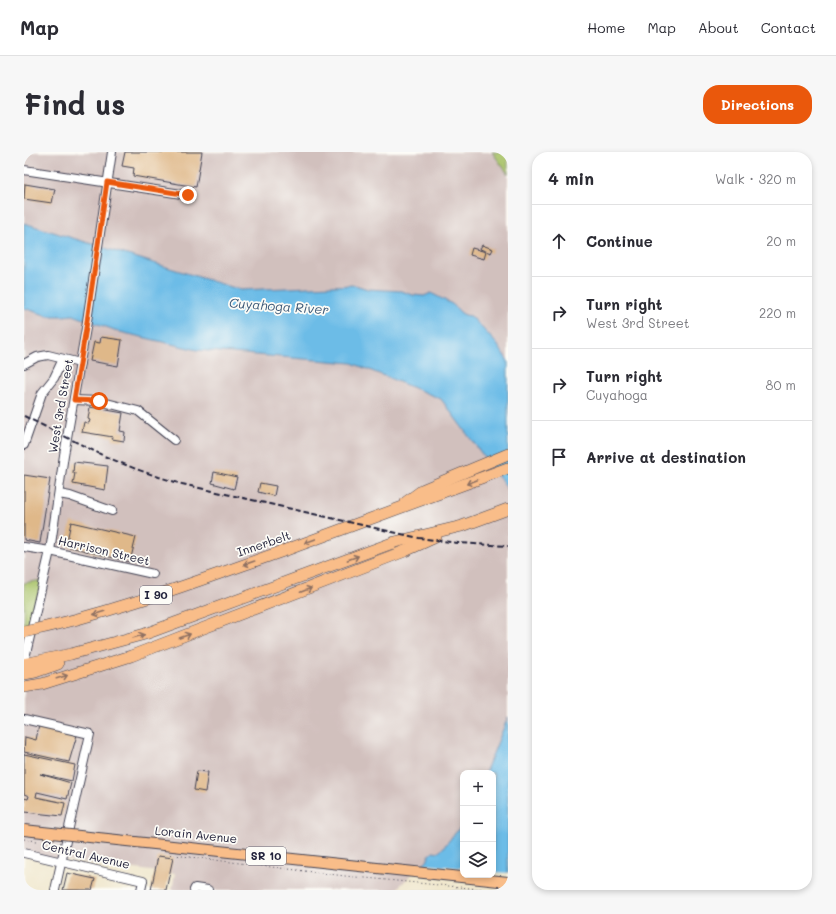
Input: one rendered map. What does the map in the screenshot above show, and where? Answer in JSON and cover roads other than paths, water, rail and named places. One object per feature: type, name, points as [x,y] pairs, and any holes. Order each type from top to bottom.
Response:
[{"type":"highway","points":[[396,510],[424,489],[508,454]]},
{"type":"highway","name":"Innerbelt","points":[[24,632],[70,622],[139,601],[286,550],[508,468]]},
{"type":"highway","points":[[24,687],[42,684],[131,656],[405,552],[462,526],[508,509]]},
{"type":"highway","points":[[24,663],[102,646],[145,634],[395,542],[462,526]]},
{"type":"highway","points":[[24,674],[35,672],[71,660],[102,646]]},
{"type":"main road","name":"Lorain Avenue","points":[[24,830],[508,882]]},
{"type":"street","name":"West 3rd Street","points":[[24,663],[50,551],[86,328],[112,152]]},
{"type":"street","points":[[24,170],[188,195]]},
{"type":"street","points":[[24,364],[37,357],[48,355],[62,362],[80,363]]},
{"type":"street","points":[[24,446],[42,393],[54,378],[62,362]]},
{"type":"street","points":[[74,400],[99,401],[138,411],[174,440]]},
{"type":"street","points":[[59,494],[70,496],[112,512]]},
{"type":"street","name":"Harrison Street","points":[[24,547],[50,551],[153,574]]},
{"type":"street","points":[[24,719],[90,734],[55,890]]},
{"type":"street","name":"Central Avenue","points":[[24,853],[143,881],[141,890]]},
{"type":"street","points":[[194,890],[195,888],[208,890]]},
{"type":"water","name":"Cuyahoga River","points":[[24,223],[241,290],[355,285],[368,289],[401,291],[413,295],[424,296],[431,293],[452,304],[462,313],[471,316],[497,344],[508,361],[508,491],[441,399],[352,363],[197,350],[120,332],[73,315],[48,316],[24,308]]},
{"type":"water","points":[[508,717],[508,872],[493,890],[398,890],[428,859],[430,854],[433,851],[439,852],[460,828],[460,878],[496,878],[496,770],[486,770]]},
{"type":"railway","points":[[24,416],[104,456],[136,469],[182,484],[419,538],[458,543],[508,546]]}]
